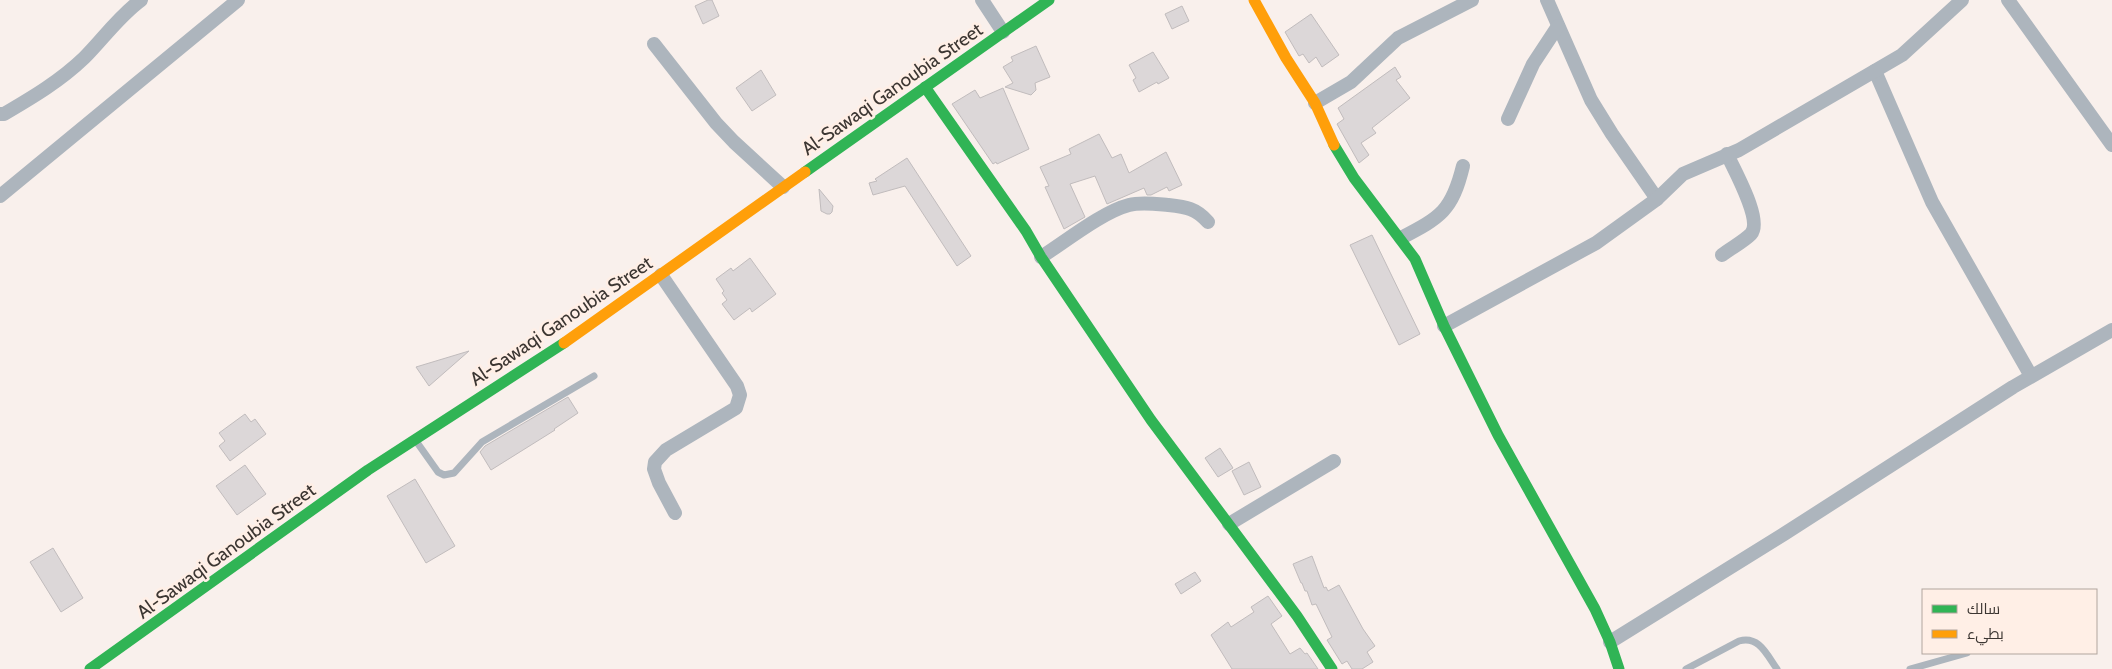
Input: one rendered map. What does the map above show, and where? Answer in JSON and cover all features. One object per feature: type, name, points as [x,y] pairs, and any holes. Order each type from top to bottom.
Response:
[{"type":"street","points":[[0,114],[4,114],[56,83],[84,58],[130,8],[141,0]]},
{"type":"street","points":[[0,196],[238,0]]},
{"type":"street","points":[[982,0],[1003,32]]},
{"type":"street","name":"Al-Sawaqi Ganoubia Street","points":[[90,669],[368,470],[570,339],[1049,0]]},
{"type":"street","points":[[1254,0],[1286,58],[1315,104],[1338,154],[1415,259],[1444,326],[1498,436],[1595,609],[1620,669]]},
{"type":"street","points":[[1547,0],[1591,100],[1657,199]]},
{"type":"street","points":[[1444,326],[1589,247],[1657,199],[1683,174],[1759,139],[1902,55],[1962,0]]},
{"type":"street","points":[[2008,0],[2112,144]]},
{"type":"street","points":[[1315,104],[1351,82],[1398,38],[1467,1]]},
{"type":"street","points":[[1508,119],[1533,64],[1558,26]]},
{"type":"street","points":[[654,44],[716,123],[783,187]]},
{"type":"street","points":[[1875,71],[1932,202],[2031,376]]},
{"type":"street","points":[[925,87],[1026,231],[1040,258],[1050,268],[1151,420],[1297,616],[1332,669]]},
{"type":"street","points":[[1722,255],[1752,233],[1755,224],[1749,203],[1727,154]]},
{"type":"street","points":[[1401,238],[1429,224],[1449,205],[1457,190],[1463,166]]},
{"type":"street","points":[[1040,258],[1098,221],[1130,205],[1153,204],[1188,207],[1199,212],[1208,222]]},
{"type":"street","points":[[661,275],[737,386],[740,395],[736,408],[666,450],[655,462],[654,469],[659,483],[675,513]]},
{"type":"street","points":[[1610,642],[1784,534],[1903,456],[2031,376],[2112,330]]},
{"type":"street","points":[[1229,524],[1334,461]]},
{"type":"lane","points":[[415,440],[438,472],[444,476],[454,473],[482,442],[594,376]]},
{"type":"lane","points":[[1686,669],[1748,638],[1757,642],[1778,669]]},
{"type":"lane","points":[[1910,669],[1963,654]]},
{"type":"building","points":[[712,0],[719,16],[703,24],[695,6]]},
{"type":"building","points":[[1182,6],[1189,21],[1172,29],[1165,14]]},
{"type":"building","points":[[1311,14],[1339,55],[1322,67],[1316,57],[1309,63],[1303,54],[1299,56],[1285,32]]},
{"type":"building","points":[[1036,46],[1050,77],[1035,83],[1036,90],[1031,95],[1005,87],[1013,83],[1003,67],[1013,61],[1011,57]]},
{"type":"building","points":[[1153,52],[1169,78],[1139,92],[1133,80],[1136,78],[1129,65]]},
{"type":"building","points":[[1395,67],[1401,77],[1396,80],[1410,98],[1372,128],[1376,133],[1361,143],[1369,155],[1359,163],[1337,124],[1344,119],[1338,108]]},
{"type":"building","points":[[761,70],[776,95],[752,111],[736,88]]},
{"type":"building","points":[[1003,88],[1029,149],[997,164],[996,162],[993,164],[952,104],[975,90],[980,98]]},
{"type":"building","points":[[1099,134],[1112,158],[1121,154],[1129,173],[1166,152],[1182,185],[1169,191],[1167,187],[1151,195],[1147,195],[1144,188],[1107,204],[1095,176],[1070,184],[1085,217],[1064,229],[1045,187],[1049,186],[1040,167],[1071,154],[1069,149]]},
{"type":"building","points":[[907,158],[971,256],[957,266],[905,186],[873,195],[869,183],[877,181],[875,179]]},
{"type":"building","points":[[819,189],[833,206],[830,214],[821,211]]},
{"type":"building","points":[[1372,235],[1420,334],[1399,345],[1350,245]]},
{"type":"building","points":[[750,258],[776,294],[752,312],[750,308],[734,320],[722,304],[727,300],[722,293],[724,291],[716,279],[731,268],[733,271]]},
{"type":"building","points":[[469,351],[429,386],[416,367]]},
{"type":"building","points":[[568,397],[578,413],[555,430],[491,470],[480,452],[485,446]]},
{"type":"building","points":[[245,414],[251,422],[255,419],[266,434],[230,461],[219,446],[225,441],[219,433]]},
{"type":"building","points":[[1220,448],[1233,468],[1218,477],[1205,458]]},
{"type":"building","points":[[1249,462],[1261,487],[1244,495],[1232,471]]},
{"type":"building","points":[[245,465],[266,494],[237,515],[216,486]]},
{"type":"building","points":[[415,479],[455,546],[426,563],[387,496]]},
{"type":"building","points":[[53,548],[83,598],[61,612],[30,562]]},
{"type":"building","points":[[1312,556],[1324,588],[1326,587],[1328,591],[1339,585],[1363,629],[1375,646],[1367,652],[1373,662],[1362,669],[1352,669],[1347,661],[1342,664],[1327,640],[1332,637],[1316,604],[1312,605],[1307,591],[1305,591],[1301,583],[1293,564]]},
{"type":"building","points":[[1195,572],[1201,581],[1181,594],[1175,584]]},
{"type":"building","points":[[1268,596],[1282,616],[1271,624],[1290,654],[1300,648],[1305,654],[1307,653],[1318,669],[1232,669],[1211,635],[1228,622],[1231,627],[1254,612],[1251,607]]},
{"type":"traffic: fast","points":[[805,172],[1049,0]]},
{"type":"traffic: fast","points":[[925,87],[1026,231],[1041,257],[1151,420],[1297,616],[1332,669]]},
{"type":"traffic: fast","points":[[1334,145],[1354,178],[1415,259],[1444,326],[1498,435],[1595,609],[1610,642],[1619,669]]},
{"type":"traffic: fast","points":[[90,669],[368,470],[564,343]]},
{"type":"traffic: slow","points":[[1254,0],[1286,58],[1315,103],[1334,145]]},
{"type":"traffic: slow","points":[[564,343],[805,172]]}]
